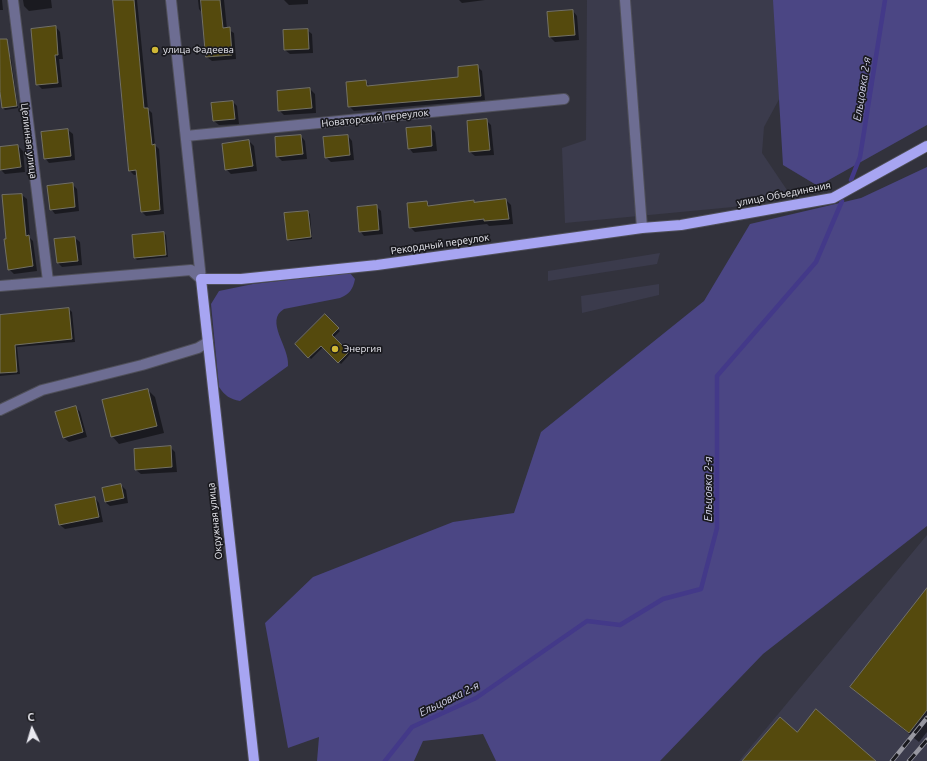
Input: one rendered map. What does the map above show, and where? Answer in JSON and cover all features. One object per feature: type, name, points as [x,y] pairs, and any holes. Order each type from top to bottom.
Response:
[{"type":"main road","name":"улица Объединения","points":[[681,225],[833,198],[927,146]]},
{"type":"main road","name":"Рекордный переулок","points":[[201,279],[241,279],[377,265],[642,228],[681,225]]},
{"type":"main road","name":"Окружная улица","points":[[201,279],[254,761]]},
{"type":"street","name":"Целинная улица","points":[[13,0],[17,47],[48,281]]},
{"type":"street","points":[[171,0],[201,279]]},
{"type":"street","points":[[626,0],[642,228]]},
{"type":"street","name":"Новаторский переулок","points":[[186,136],[564,99]]},
{"type":"street","points":[[0,286],[191,270],[201,279]]},
{"type":"street","points":[[0,410],[42,390],[142,365],[198,348],[208,342]]},
{"type":"shaded area","points":[[587,0],[775,0],[783,92],[764,127],[762,153],[789,193],[733,207],[565,223],[562,148],[586,140]]},
{"type":"shaded area","points":[[773,0],[927,0],[927,125],[818,186],[783,165]]},
{"type":"shaded area","points":[[927,167],[927,526],[763,654],[660,761],[496,761],[483,734],[423,741],[414,761],[317,761],[319,737],[288,748],[265,623],[313,577],[453,522],[514,513],[541,432],[704,301],[750,224],[861,198]]},
{"type":"shaded area","points":[[660,253],[657,264],[548,281],[548,271]]},
{"type":"shaded area","points":[[350,273],[355,279],[353,286],[348,293],[340,298],[284,309],[279,314],[276,320],[277,327],[288,359],[288,366],[240,401],[223,393],[219,387],[211,304],[219,291],[253,284]]},
{"type":"shaded area","points":[[659,284],[659,295],[582,313],[581,296]]},
{"type":"shaded area","points":[[927,535],[927,761],[739,761]]},
{"type":"building","points":[[113,0],[134,0],[144,108],[148,108],[152,145],[155,144],[160,210],[141,212],[136,170],[129,171]]},
{"type":"building","points":[[201,0],[220,0],[223,28],[230,27],[232,55],[206,57]]},
{"type":"building","points":[[573,10],[575,35],[549,37],[547,12]]},
{"type":"building","points":[[56,26],[58,55],[55,55],[58,83],[36,85],[31,29]]},
{"type":"building","points":[[308,29],[309,49],[284,50],[283,30]]},
{"type":"building","points":[[0,39],[7,39],[17,106],[2,108],[0,92]]},
{"type":"building","points":[[478,65],[481,96],[348,107],[346,82],[366,80],[367,86],[458,77],[458,67]]},
{"type":"building","points":[[310,88],[312,108],[278,111],[277,91]]},
{"type":"building","points":[[233,101],[235,119],[213,121],[211,103]]},
{"type":"building","points":[[487,119],[490,150],[469,152],[467,121]]},
{"type":"building","points":[[431,126],[432,146],[408,149],[406,128]]},
{"type":"building","points":[[68,129],[71,156],[44,159],[41,132]]},
{"type":"building","points":[[301,135],[303,154],[276,157],[275,137]]},
{"type":"building","points":[[348,135],[350,155],[325,158],[323,137]]},
{"type":"building","points":[[249,140],[253,166],[225,170],[222,144]]},
{"type":"building","points":[[18,145],[21,167],[0,170],[0,147]]},
{"type":"building","points":[[73,183],[75,207],[50,210],[47,186]]},
{"type":"building","points":[[22,194],[26,236],[29,235],[33,266],[8,270],[4,239],[6,239],[2,195]]},
{"type":"building","points":[[506,199],[509,219],[484,221],[484,219],[409,228],[407,203],[427,201],[428,206],[474,200],[474,202]]},
{"type":"building","points":[[377,205],[379,230],[359,232],[357,207]]},
{"type":"building","points":[[308,211],[311,237],[287,240],[284,213]]},
{"type":"building","points":[[164,232],[166,255],[134,258],[132,235]]},
{"type":"building","points":[[75,237],[78,261],[57,263],[54,239]]},
{"type":"building","points":[[69,308],[72,339],[15,345],[17,372],[0,373],[0,315]]},
{"type":"building","points":[[325,314],[339,328],[332,335],[349,352],[338,363],[321,346],[308,358],[295,344]]},
{"type":"building","points":[[148,389],[157,426],[111,437],[102,400]]},
{"type":"building","points":[[76,406],[83,432],[63,438],[55,412]]},
{"type":"building","points":[[171,446],[172,467],[135,470],[134,449]]},
{"type":"building","points":[[121,484],[124,498],[105,502],[102,488]]},
{"type":"building","points":[[95,497],[99,517],[59,525],[55,505]]},
{"type":"building","points":[[927,588],[927,710],[909,733],[850,687]]},
{"type":"building","points":[[816,709],[876,761],[742,761],[780,717],[797,732]]},
{"type":"waterway","name":"Ельцовка 2-я","points":[[851,180],[860,157],[885,0]]},
{"type":"waterway","name":"Ельцовка 2-я","points":[[385,761],[412,727],[476,698],[587,621],[620,625],[663,599],[701,589],[717,528],[717,376],[816,262],[842,201]]},
{"type":"railway","points":[[892,761],[927,718]]},
{"type":"railway","points":[[909,761],[927,740]]},
{"type":"place","name":"улица Фадеева","points":[[155,50]]},
{"type":"place","name":"Энергия","points":[[335,349]]}]
